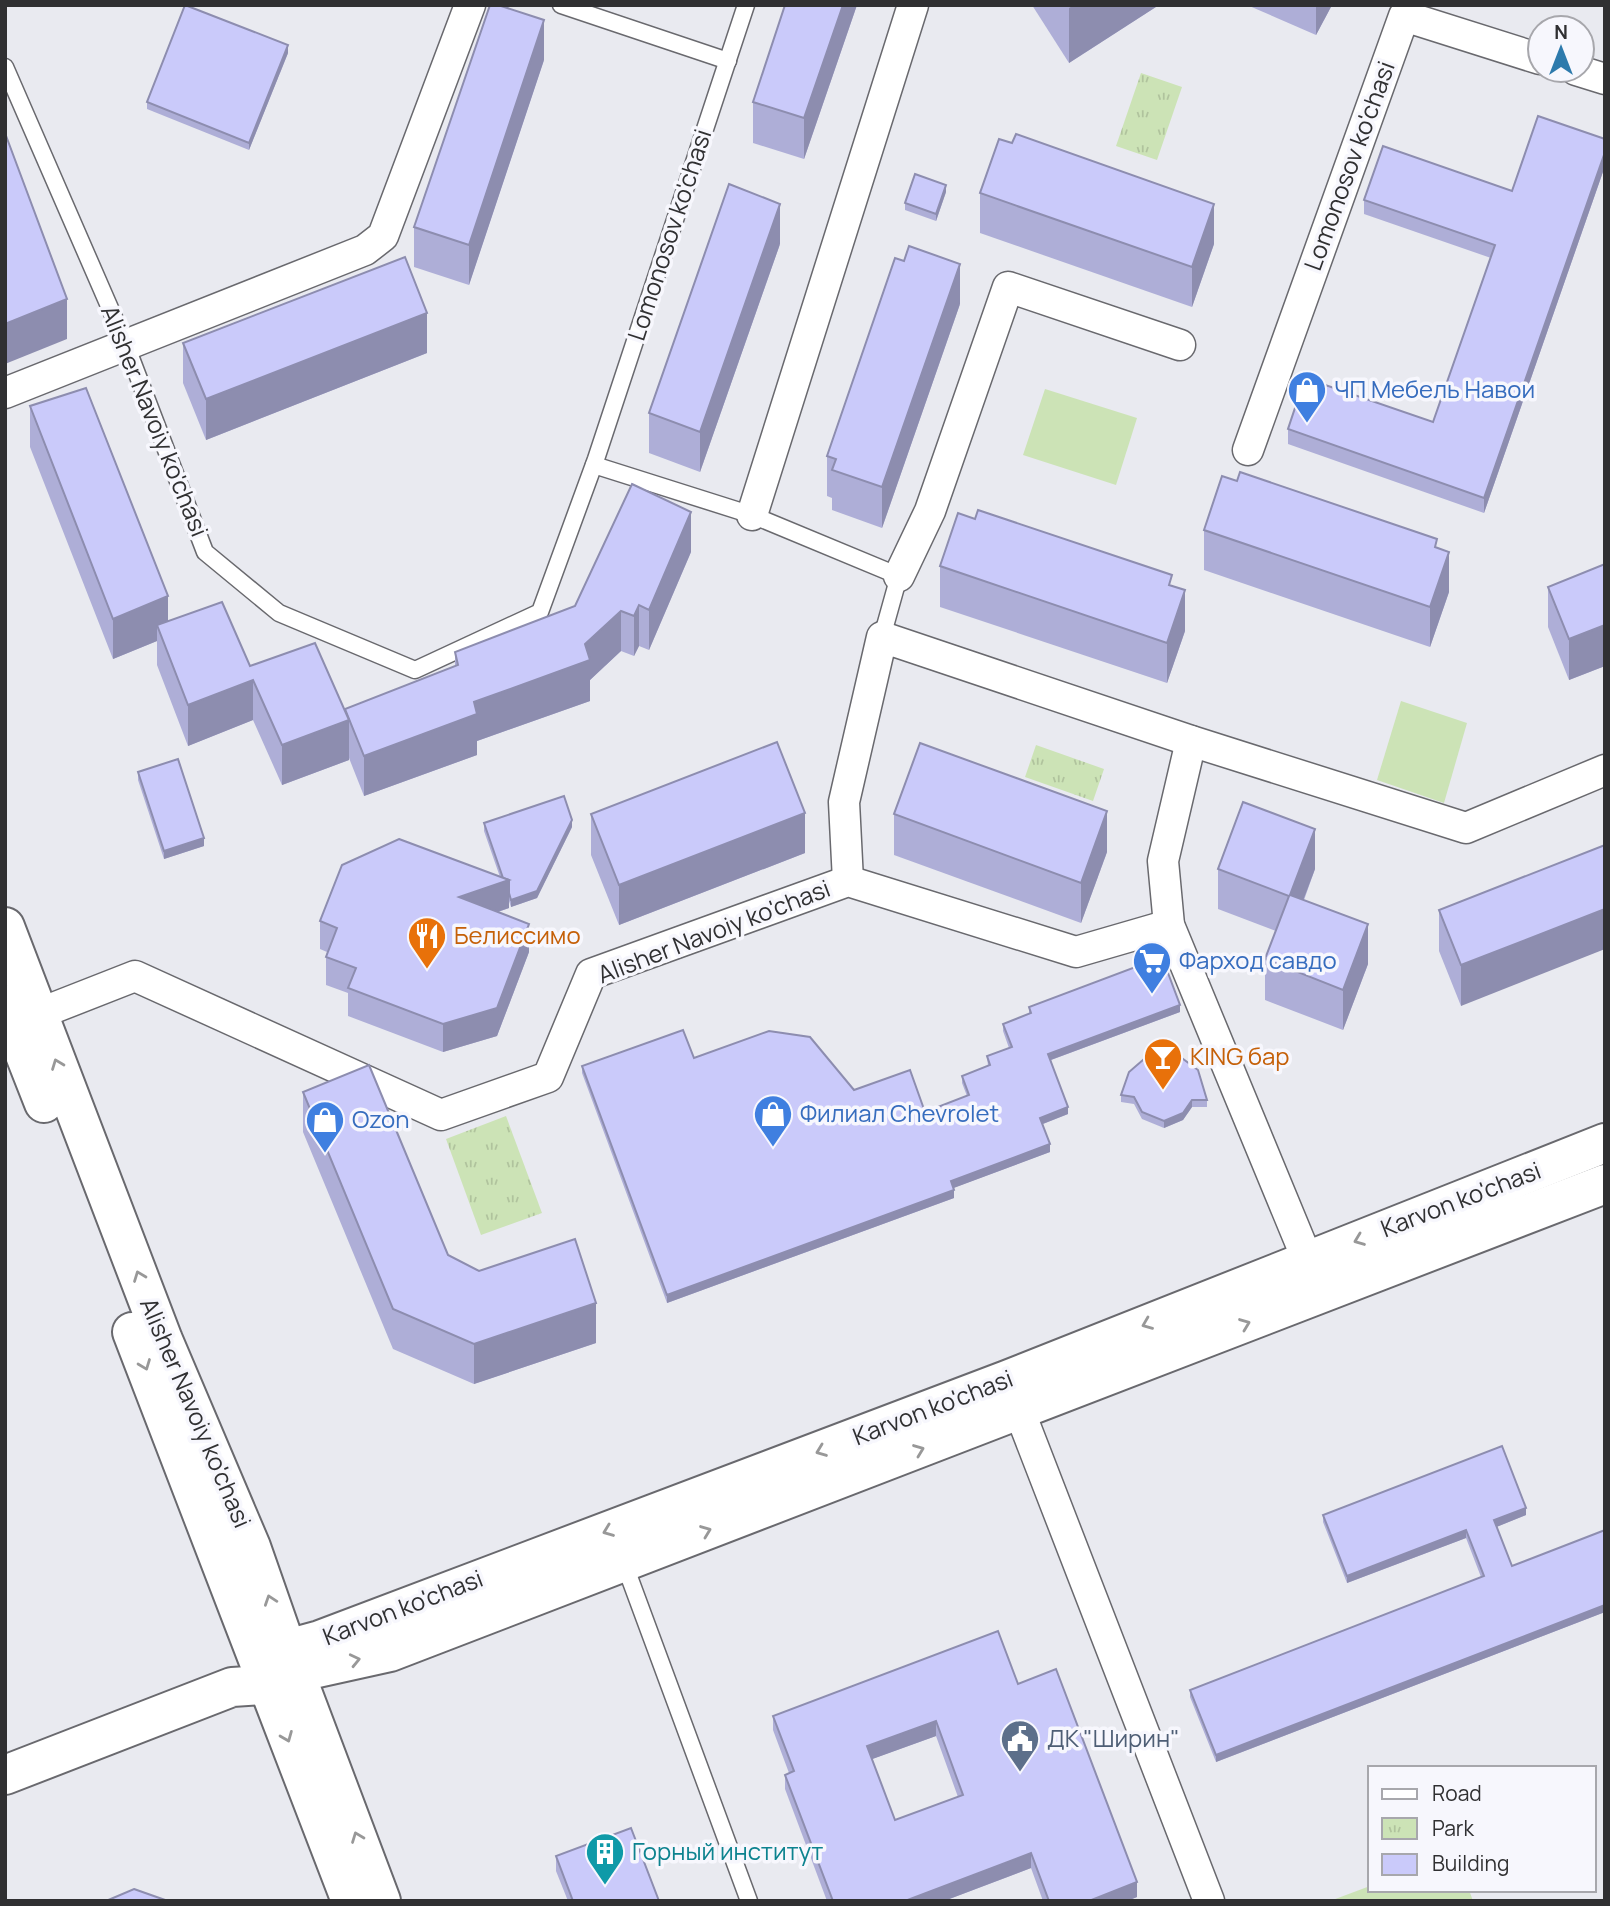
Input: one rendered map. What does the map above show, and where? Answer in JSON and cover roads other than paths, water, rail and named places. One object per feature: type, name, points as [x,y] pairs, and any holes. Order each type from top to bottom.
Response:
[{"type":"main road","name":"Alisher Navoiy ko'chasi","points":[[5,927],[22,1009],[251,1547],[268,1672],[351,1901]]},
{"type":"main road","name":"Karvon ko'chasi","points":[[268,1672],[320,1640],[1014,1395],[1307,1260],[1605,1143]]},
{"type":"main road","points":[[5,1775],[268,1672],[390,1652],[624,1563],[1014,1395],[1322,1295],[1605,1184]]},
{"type":"main road","name":"Alisher Navoiy ko'chasi","points":[[268,1672],[381,1901]]},
{"type":"street","points":[[5,393],[365,250],[383,236],[470,5]]},
{"type":"street","points":[[752,515],[913,5]]},
{"type":"street","name":"Lomonosov ko'chasi","points":[[1248,450],[1406,11],[1526,54]]},
{"type":"street","points":[[899,576],[930,511],[1008,287],[1180,345]]},
{"type":"street","points":[[848,881],[844,802],[882,637],[1191,741],[1466,828],[1605,770]]},
{"type":"street","points":[[1191,741],[1163,861],[1169,925],[1322,1295]]},
{"type":"street","name":"Alisher Navoiy ko'chasi","points":[[22,1009],[135,976],[441,1115],[548,1077],[591,974],[848,881],[1076,952],[1169,925]]},
{"type":"street","points":[[1014,1395],[1209,1901]]},
{"type":"lane","points":[[561,5],[728,61]]},
{"type":"lane","name":"Lomonosov ko'chasi","points":[[593,465],[746,5]]},
{"type":"lane","name":"Alisher Navoiy ko'chasi","points":[[5,67],[126,345],[205,552],[278,613],[415,670],[540,612],[593,465]]},
{"type":"lane","points":[[593,465],[752,515],[899,576],[882,637]]},
{"type":"lane","points":[[624,1563],[749,1901]]},
{"type":"place","name":"ЧП Мебель Навои","points":[[1307,424]]},
{"type":"place","name":"Белиссимо","points":[[427,970]]},
{"type":"place","name":"Фарход савдо","points":[[1152,995]]},
{"type":"place","name":"KING бар","points":[[1163,1091]]},
{"type":"place","name":"Филиал Chevrolet","points":[[773,1148]]},
{"type":"place","name":"Ozon","points":[[325,1154]]},
{"type":"place","name":"ДК \"Ширин\"","points":[[1020,1773]]},
{"type":"place","name":"Горный институт","points":[[605,1886]]}]
